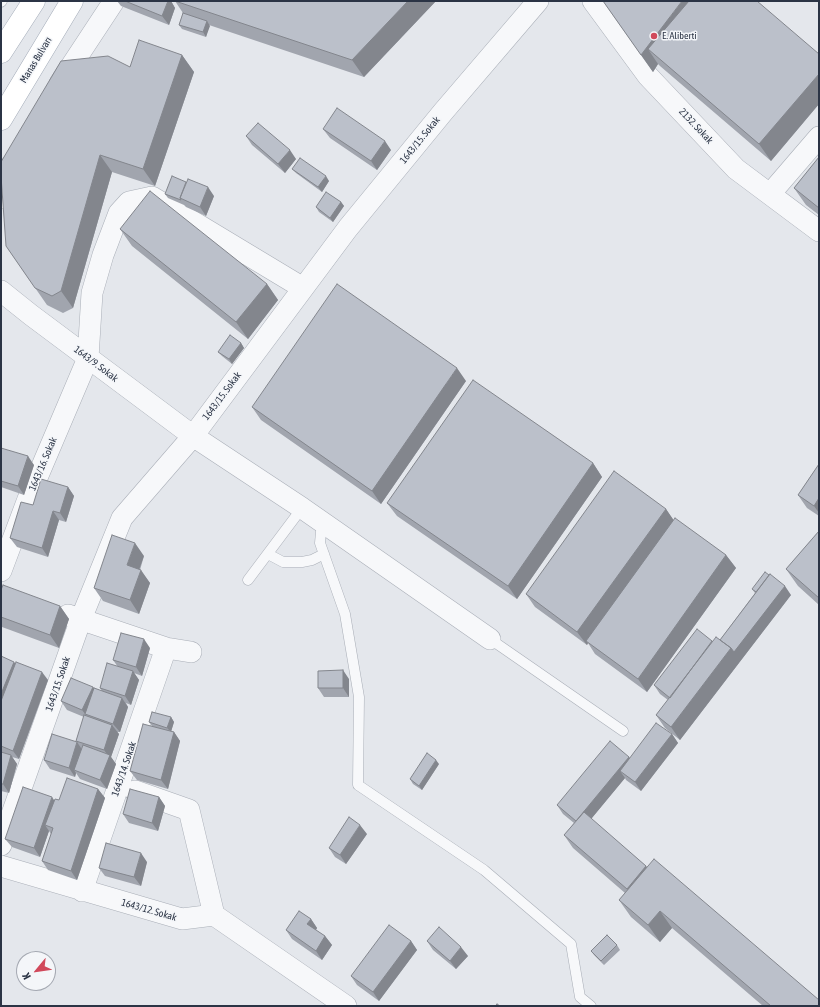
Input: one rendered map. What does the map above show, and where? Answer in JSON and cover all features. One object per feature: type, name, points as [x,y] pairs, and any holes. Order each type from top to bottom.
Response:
[{"type":"main road","points":[[1,52],[34,1]]},
{"type":"main road","name":"Manas Bulvarı","points":[[1,119],[72,1]]},
{"type":"street","points":[[49,100],[114,1]]},
{"type":"street","name":"1643/15. Sokak","points":[[1,845],[81,619],[122,518],[192,436],[348,228],[443,112],[538,1]]},
{"type":"street","name":"2132. Sokak","points":[[594,1],[648,76],[736,169],[819,231]]},
{"type":"street","points":[[770,194],[819,137]]},
{"type":"street","points":[[1,198],[14,153],[18,147]]},
{"type":"street","name":"1643/16. Sokak","points":[[1,571],[28,499],[88,358],[92,293],[103,255],[117,220],[120,213],[129,202],[152,197],[303,288]]},
{"type":"street","name":"1643/9. Sokak","points":[[2,297],[88,358],[192,436],[302,508],[490,639]]},
{"type":"street","points":[[52,609],[166,648],[192,652]]},
{"type":"street","name":"1643/14. Sokak","points":[[82,891],[166,648]]},
{"type":"street","points":[[119,785],[189,810],[214,915],[346,1006]]},
{"type":"street","name":"1643/12. Sokak","points":[[1,866],[82,891],[182,919],[214,915]]},
{"type":"lane","points":[[248,580],[302,508]]},
{"type":"lane","points":[[322,522],[320,543],[345,614],[359,697],[358,786],[484,870],[571,944],[580,996],[591,1006]]},
{"type":"lane","points":[[268,554],[283,562],[302,562],[312,560],[324,554]]},
{"type":"lane","points":[[490,639],[623,730]]},
{"type":"building","points":[[125,1],[168,1],[162,16]]},
{"type":"building","points":[[175,1],[408,1],[352,60]]},
{"type":"building","points":[[603,1],[682,1],[641,55]]},
{"type":"building","points":[[689,1],[757,1],[819,54],[819,74],[759,144],[648,49]]},
{"type":"building","points":[[183,13],[207,21],[203,32],[179,25]]},
{"type":"building","points":[[139,40],[182,55],[143,169],[100,155],[61,291],[52,296],[35,288],[6,246],[1,162],[61,61],[108,56],[130,67]]},
{"type":"building","points":[[337,108],[385,141],[371,161],[323,129]]},
{"type":"building","points":[[258,123],[290,150],[278,164],[246,136]]},
{"type":"building","points":[[819,157],[819,208],[794,188]]},
{"type":"building","points":[[300,158],[326,176],[318,187],[292,169]]},
{"type":"building","points":[[172,176],[186,182],[180,198],[181,200],[165,194]]},
{"type":"building","points":[[188,179],[208,187],[200,207],[180,198]]},
{"type":"building","points":[[150,191],[267,284],[236,322],[120,229]]},
{"type":"building","points":[[326,192],[341,202],[330,218],[316,207]]},
{"type":"building","points":[[337,284],[457,368],[372,491],[252,407]]},
{"type":"building","points":[[230,335],[241,343],[229,359],[218,352]]},
{"type":"building","points":[[473,380],[593,463],[508,586],[387,503]]},
{"type":"building","points":[[1,448],[28,456],[18,486],[1,481]]},
{"type":"building","points":[[819,464],[819,498],[814,506],[798,495]]},
{"type":"building","points":[[614,471],[666,509],[577,632],[526,594]]},
{"type":"building","points":[[41,479],[68,487],[60,513],[53,511],[42,548],[10,538],[21,502],[33,505]]},
{"type":"building","points":[[675,518],[726,555],[638,679],[586,641]]},
{"type":"building","points":[[819,531],[819,598],[786,569]]},
{"type":"building","points":[[112,535],[135,543],[127,565],[141,570],[130,600],[94,588]]},
{"type":"building","points":[[765,572],[769,575],[756,592],[752,589]]},
{"type":"building","points":[[770,574],[785,586],[734,652],[720,640]]},
{"type":"building","points":[[3,585],[60,606],[50,635],[1,617],[1,590]]},
{"type":"building","points":[[697,629],[712,641],[670,698],[654,685]]},
{"type":"building","points":[[121,633],[144,639],[136,667],[113,660]]},
{"type":"building","points":[[716,637],[731,648],[671,727],[656,715]]},
{"type":"building","points":[[1,656],[14,662],[1,694]]},
{"type":"building","points":[[16,662],[42,672],[13,751],[1,746],[1,701]]},
{"type":"building","points":[[107,663],[133,671],[125,696],[100,688]]},
{"type":"building","points":[[343,670],[343,688],[318,688],[318,671]]},
{"type":"building","points":[[71,678],[93,687],[82,710],[61,701]]},
{"type":"building","points":[[94,688],[122,698],[113,724],[85,714]]},
{"type":"building","points":[[152,712],[171,717],[167,728],[149,722]]},
{"type":"building","points":[[84,715],[112,725],[104,750],[76,741]]},
{"type":"building","points":[[656,723],[672,734],[635,782],[620,771]]},
{"type":"building","points":[[143,724],[174,732],[161,780],[130,771]]},
{"type":"building","points":[[52,734],[77,742],[69,768],[44,760]]},
{"type":"building","points":[[610,741],[629,757],[576,821],[557,805]]},
{"type":"building","points":[[83,745],[110,755],[100,780],[74,770]]},
{"type":"building","points":[[1,752],[11,755],[3,784],[1,784]]},
{"type":"building","points":[[427,753],[436,760],[419,786],[410,779]]},
{"type":"building","points":[[67,778],[98,789],[71,871],[42,861],[53,828],[45,825],[55,799],[59,800]]},
{"type":"building","points":[[23,787],[52,797],[34,848],[5,839]]},
{"type":"building","points":[[130,789],[159,797],[152,823],[123,814]]},
{"type":"building","points":[[584,812],[646,866],[627,889],[564,835]]},
{"type":"building","points":[[349,817],[360,825],[340,855],[329,848]]},
{"type":"building","points":[[106,843],[141,853],[134,877],[99,868]]},
{"type":"building","points":[[654,859],[819,1000],[819,1006],[771,1006],[660,911],[648,925],[619,900]]},
{"type":"building","points":[[299,911],[311,919],[307,924],[325,936],[316,951],[286,930]]},
{"type":"building","points":[[389,925],[411,941],[373,992],[351,976]]},
{"type":"building","points":[[439,927],[461,947],[450,961],[427,941]]},
{"type":"building","points":[[607,935],[617,945],[601,961],[591,951]]},
{"type":"place","name":"E. Aliberti","points":[[654,36]]}]
